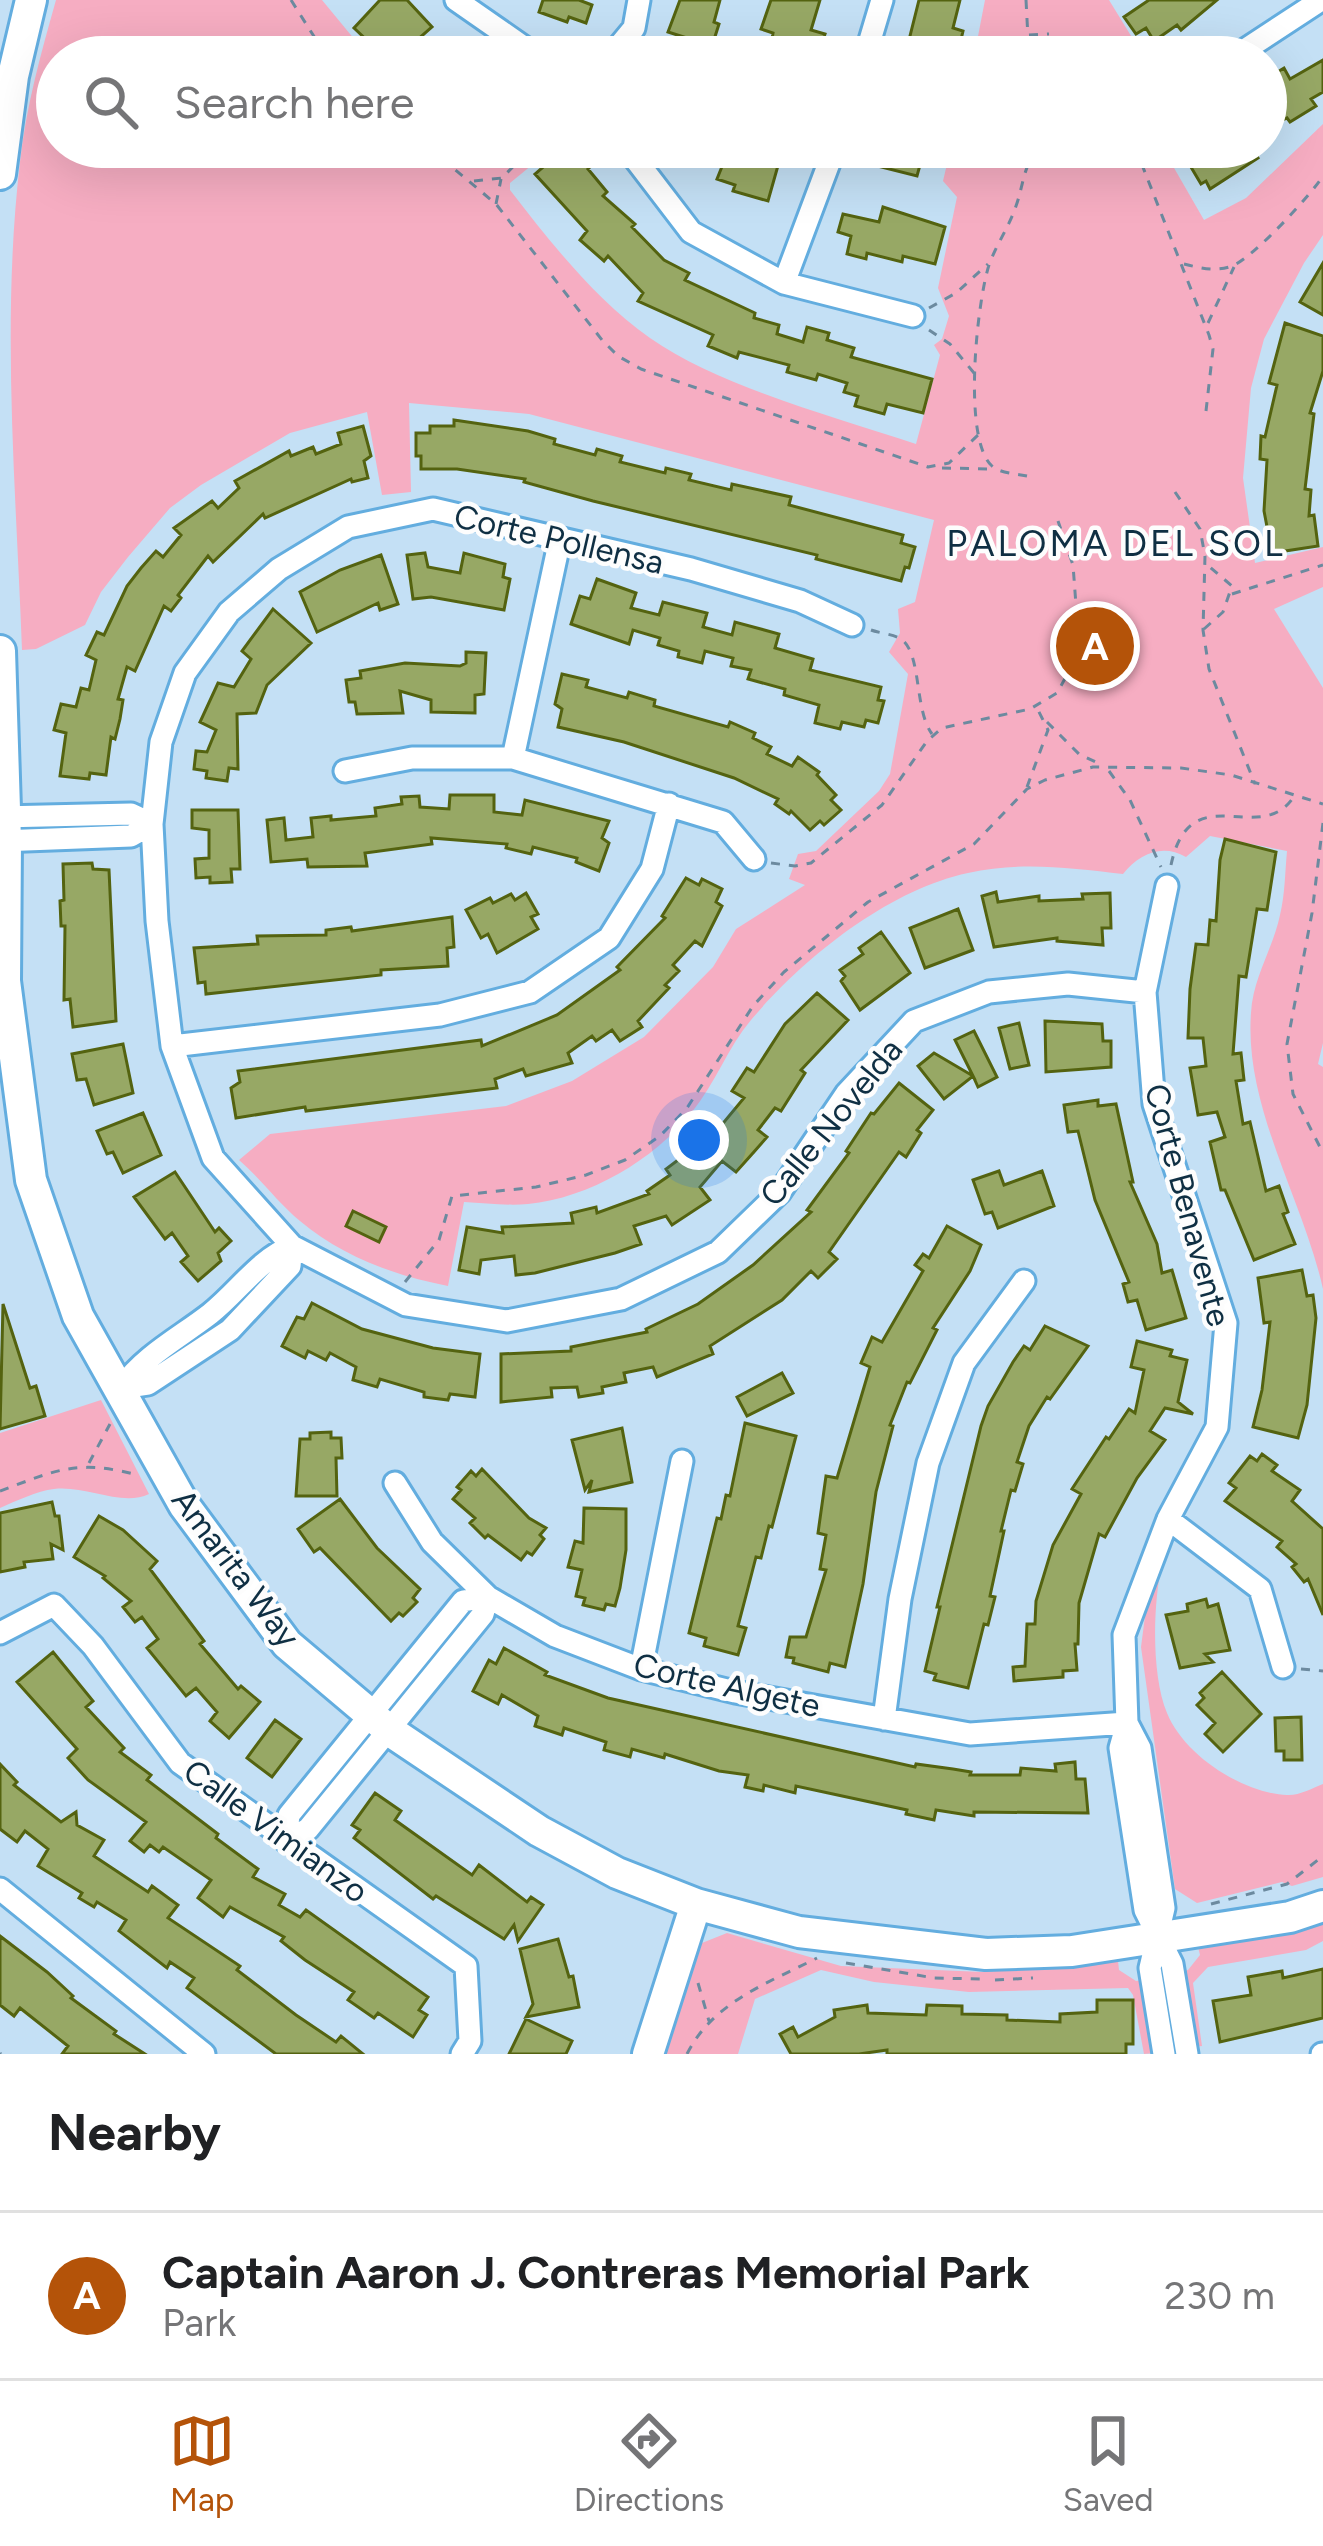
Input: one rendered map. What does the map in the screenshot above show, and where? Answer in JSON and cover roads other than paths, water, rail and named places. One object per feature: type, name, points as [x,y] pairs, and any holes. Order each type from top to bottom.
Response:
[{"type":"street","points":[[0,175],[13,76],[31,0]]},
{"type":"street","points":[[456,0],[508,36]]},
{"type":"street","points":[[627,36],[634,28],[639,0]]},
{"type":"street","points":[[871,36],[882,0]]},
{"type":"street","points":[[1266,36],[1321,0]]},
{"type":"street","points":[[642,168],[691,232],[784,283],[913,316]]},
{"type":"street","points":[[784,283],[827,168]]},
{"type":"street","name":"Corte Pollensa","points":[[152,824],[161,742],[185,674],[229,612],[279,569],[347,527],[433,509],[691,569],[800,601],[852,625]]},
{"type":"street","points":[[513,758],[560,539]]},
{"type":"street","name":"Amarita Way","points":[[0,651],[5,981],[31,1180],[78,1316],[184,1505],[287,1644],[381,1724],[539,1831],[616,1873],[696,1904],[799,1932],[986,1954],[1072,1951],[1290,1917],[1323,1906]]},
{"type":"street","points":[[345,771],[412,758],[513,758],[722,822],[754,859]]},
{"type":"street","points":[[172,1046],[440,1015],[530,992],[609,938],[652,868],[669,804]]},
{"type":"street","points":[[3,829],[131,836],[152,824]]},
{"type":"street","name":"Calle Novelda","points":[[152,824],[157,921],[172,1046],[213,1158],[292,1246],[406,1305],[506,1321],[621,1299],[718,1252],[780,1192],[846,1094],[914,1021],[989,992],[1068,984],[1145,992]]},
{"type":"street","name":"Corte Benavente","points":[[1156,1935],[1144,1909],[1120,1748],[1126,1723],[1124,1635],[1168,1519],[1217,1426],[1226,1323],[1154,1103],[1145,992],[1167,886]]},
{"type":"street","points":[[121,1388],[148,1384],[230,1330],[290,1266],[292,1246]]},
{"type":"street","points":[[884,1719],[900,1599],[928,1463],[964,1363],[1024,1281]]},
{"type":"street","points":[[641,1669],[682,1461]]},
{"type":"street","name":"Corte Algete","points":[[395,1484],[432,1542],[488,1597],[556,1636],[641,1669],[970,1734],[1126,1723]]},
{"type":"street","points":[[1168,1519],[1261,1589],[1283,1667]]},
{"type":"street","points":[[286,1841],[308,1829],[381,1724],[483,1614],[488,1597]]},
{"type":"street","name":"Calle Vimianzo","points":[[0,1634],[54,1605],[93,1646],[180,1763],[466,1966],[466,2048]]},
{"type":"street","points":[[0,1889],[204,2054]]},
{"type":"street","points":[[648,2054],[696,1904]]},
{"type":"street","points":[[1156,1935],[1150,1968],[1164,2054]]},
{"type":"street","points":[[1156,1935],[1172,1964],[1187,2054]]},
{"type":"place","name":"Captain Aaron J. Contreras Memorial Park","points":[[1095,646]]},
{"type":"district","name":"PALOMA DEL SOL","points":[[1116,543]]}]
